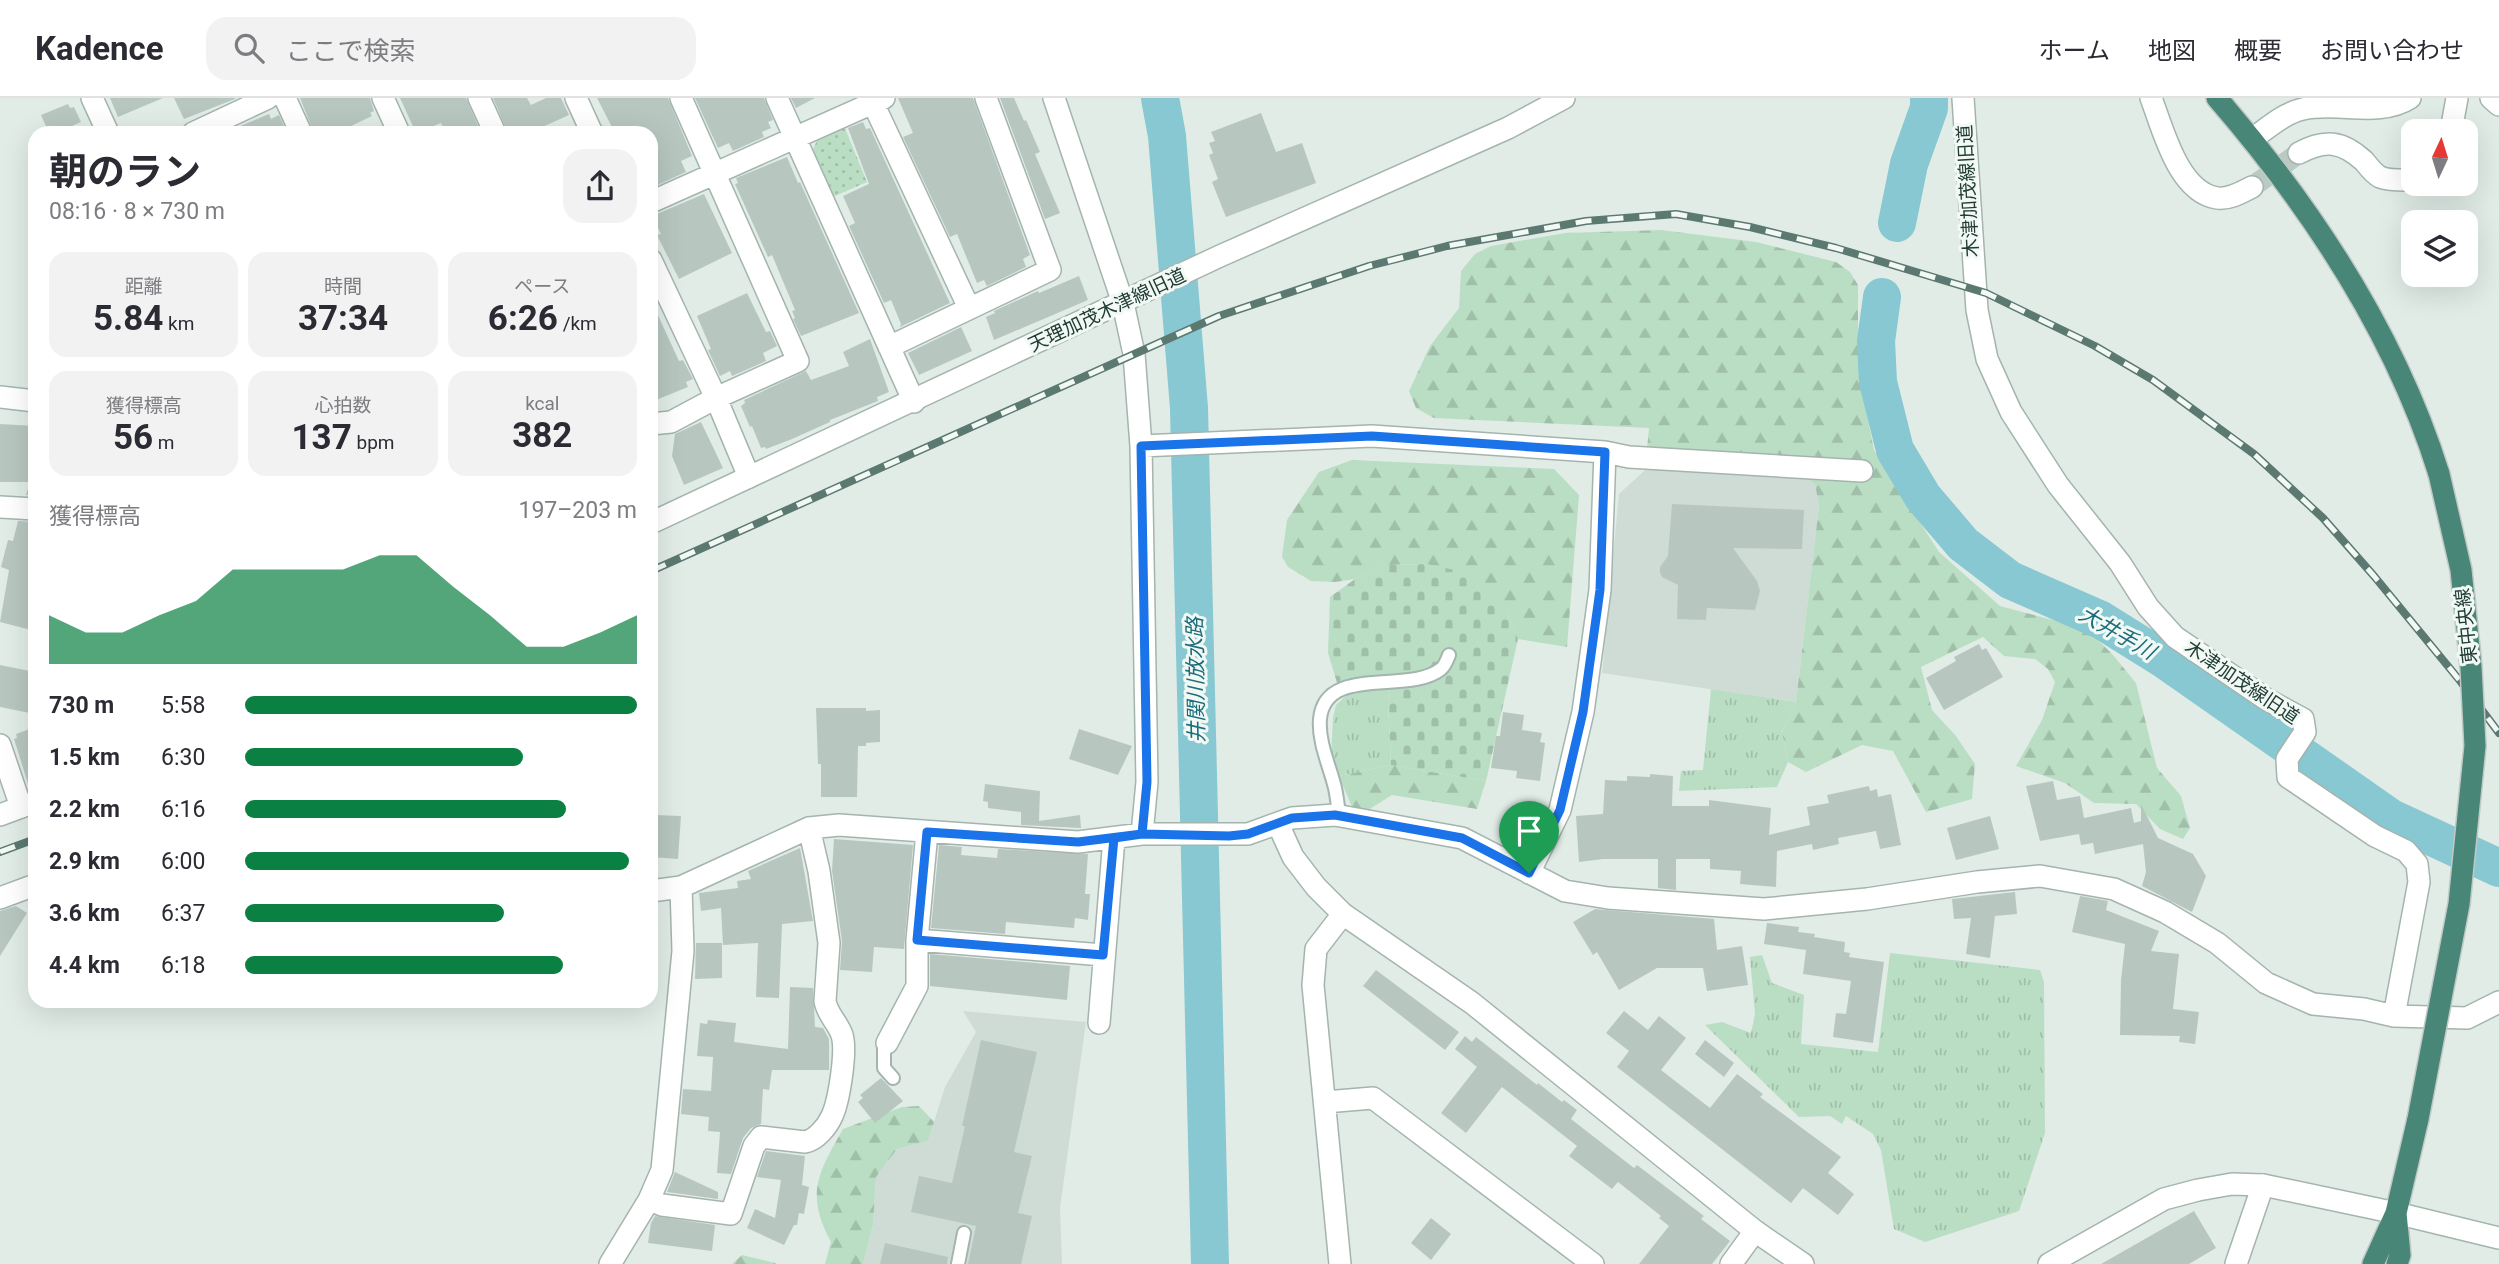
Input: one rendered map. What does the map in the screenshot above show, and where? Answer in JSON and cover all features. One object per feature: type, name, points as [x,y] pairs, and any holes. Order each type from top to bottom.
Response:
[{"type":"highway","name":"東中央線","points":[[2217,98],[2252,139],[2327,240],[2400,369],[2424,427],[2439,474],[2461,570],[2471,667],[2475,746],[2459,904],[2418,1119],[2396,1213],[2373,1264]]},
{"type":"highway","name":"東中央線","points":[[2396,1213],[2400,1255],[2397,1264]]},
{"type":"street","points":[[92,98],[105,126]]},
{"type":"street","points":[[212,126],[268,98]]},
{"type":"street","points":[[285,98],[298,126]]},
{"type":"street","points":[[383,98],[396,126]]},
{"type":"street","points":[[479,98],[492,126]]},
{"type":"street","points":[[576,98],[589,126]]},
{"type":"street","points":[[658,423],[671,422],[716,398],[798,361],[681,98]]},
{"type":"street","points":[[777,98],[914,402]]},
{"type":"street","points":[[889,347],[1050,270],[986,98]]},
{"type":"street","points":[[1055,98],[1123,303],[1134,354],[1145,446],[1147,782],[1153,835]]},
{"type":"street","name":"天理加茂木津線旧道","points":[[658,520],[1211,261],[1508,128],[1564,98]]},
{"type":"street","name":"木津加茂線旧道","points":[[1963,98],[1977,310],[1987,359],[2011,412],[2058,485],[2120,563],[2148,607],[2175,637],[2266,699],[2303,719],[2305,732],[2287,759],[2288,777],[2375,835],[2406,851],[2417,864],[2419,882],[2394,1016]]},
{"type":"street","points":[[2151,98],[2180,172],[2197,188],[2216,198],[2233,196],[2252,187]]},
{"type":"street","points":[[2252,139],[2279,119],[2301,109],[2329,105],[2379,108],[2410,98]]},
{"type":"street","points":[[2454,119],[2458,98]]},
{"type":"street","points":[[2491,98],[2499,105]]},
{"type":"street","points":[[658,199],[879,100],[969,308]]},
{"type":"street","points":[[2299,153],[2315,145],[2339,144],[2354,152],[2380,177],[2401,180]]},
{"type":"street","points":[[658,275],[716,398],[749,477]]},
{"type":"street","points":[[0,397],[28,400]]},
{"type":"street","points":[[1145,446],[1372,436],[1605,452],[1629,457],[1861,471]]},
{"type":"street","points":[[1529,873],[1560,810],[1583,712],[1600,590],[1605,452]]},
{"type":"street","points":[[0,508],[28,509]]},
{"type":"street","points":[[0,745],[28,805],[0,815]]},
{"type":"street","points":[[658,890],[681,887],[809,828],[839,825],[1078,842],[1153,835],[1229,836],[1248,834],[1301,817],[1339,816],[1462,838],[1565,891],[1608,898],[1764,909],[1867,899],[1977,882],[2040,876],[2114,889],[2165,912],[2217,943],[2266,983],[2313,1004],[2364,1009],[2394,1016],[2467,1018],[2499,1002]]},
{"type":"street","points":[[1278,824],[1293,858],[1316,887],[1343,914],[1472,1003],[1755,1231],[1804,1264]]},
{"type":"street","points":[[649,1200],[662,1205],[732,1213],[754,1146],[761,1137],[805,1142],[812,1140],[834,1113],[844,1042],[826,1008],[830,943],[809,828]]},
{"type":"street","points":[[887,1043],[917,986],[917,940],[927,832]]},
{"type":"street","points":[[1099,1023],[1114,838]]},
{"type":"street","points":[[610,1264],[649,1200],[662,1170],[682,951],[681,887]]},
{"type":"street","points":[[0,898],[28,888]]},
{"type":"street","points":[[1340,1264],[1313,985],[1316,949],[1343,914]]},
{"type":"street","points":[[917,940],[1103,955]]},
{"type":"street","points":[[1325,1102],[1373,1098],[1593,1264]]},
{"type":"street","points":[[2049,1264],[2164,1199],[2232,1184],[2263,1185],[2499,1238]]},
{"type":"street","points":[[2236,1264],[2263,1185]]},
{"type":"street","points":[[1731,1264],[1755,1231]]},
{"type":"lane","points":[[1339,816],[1320,720],[1325,701],[1341,687],[1427,677],[1443,668],[1449,655]]},
{"type":"lane","points":[[887,1043],[884,1050],[884,1068],[893,1078]]},
{"type":"lane","points":[[958,1264],[964,1233]]},
{"type":"shaded area","points":[[1645,470],[1805,478],[1815,484],[1819,506],[1796,702],[1602,673],[1619,494]]},
{"type":"shaded area","points":[[963,1011],[1086,1022],[1060,1208],[1062,1264],[863,1264],[873,1225],[876,1177],[897,1149],[928,1141],[945,1087],[976,1032]]},
{"type":"green space","points":[[844,126],[867,182],[833,197],[813,150],[817,140]]},
{"type":"green space","points":[[1661,230],[1756,242],[1836,262],[1850,272],[1858,285],[1861,385],[1874,450],[1939,552],[2000,606],[2087,629],[2136,683],[2157,768],[2181,796],[2190,828],[2183,839],[2160,829],[2136,804],[2094,803],[2065,783],[2016,766],[2042,720],[2055,682],[2048,669],[2035,659],[2004,656],[1983,637],[1921,667],[1932,710],[1956,736],[1975,764],[1972,799],[1926,812],[1893,751],[1862,745],[1806,772],[1788,762],[1782,732],[1796,702],[1819,506],[1815,484],[1805,478],[1645,470],[1649,428],[1434,418],[1416,408],[1409,391],[1430,346],[1459,308],[1461,271],[1475,254],[1491,246],[1565,233]]},
{"type":"green space","points":[[1352,460],[1554,469],[1579,495],[1567,647],[1518,639],[1506,611],[1427,564],[1387,565],[1355,579],[1335,582],[1311,581],[1288,567],[1282,557],[1287,520],[1319,472]]},
{"type":"green space","points":[[1427,564],[1459,571],[1506,611],[1518,639],[1486,781],[1391,765],[1388,701],[1391,679],[1381,675],[1338,686],[1328,653],[1330,597],[1355,579],[1386,565]]},
{"type":"green space","points":[[1390,687],[1388,701],[1391,765],[1339,776],[1331,757],[1336,705],[1350,692]]},
{"type":"green space","points":[[1711,689],[1796,702],[1782,732],[1788,762],[1777,787],[1679,791],[1681,771],[1703,770]]},
{"type":"green space","points":[[1391,765],[1486,781],[1477,809],[1392,795],[1368,810],[1352,807],[1339,776]]},
{"type":"green space","points":[[1890,953],[2040,970],[2044,982],[2045,1133],[2019,1211],[1925,1242],[1894,1229],[1881,1150],[1873,1134],[1846,1116],[1842,1124],[1830,1116],[1799,1117],[1705,1025],[1722,1022],[1751,1033],[1755,1014],[1750,957],[1762,955],[1772,983],[1804,995],[1801,1044],[1878,1052]]},
{"type":"green space","points":[[919,1106],[934,1122],[928,1141],[897,1149],[876,1177],[873,1225],[863,1264],[825,1264],[831,1242],[818,1210],[818,1184],[821,1171],[843,1129],[902,1107]]},
{"type":"green space","points":[[742,1255],[775,1263],[776,1264],[732,1264]]},
{"type":"building","points":[[110,98],[163,98],[118,117]]},
{"type":"building","points":[[174,98],[235,98],[235,99],[184,119]]},
{"type":"building","points":[[300,98],[370,98],[374,111],[370,113],[372,116],[351,126],[311,126]]},
{"type":"building","points":[[400,98],[466,98],[478,126],[442,126],[441,123],[434,126],[413,126]]},
{"type":"building","points":[[493,98],[527,98],[531,105],[546,98],[561,98],[569,115],[545,126],[505,126]]},
{"type":"building","points":[[597,98],[668,98],[692,156],[681,161],[686,172],[658,185],[658,126],[611,126]]},
{"type":"building","points":[[695,98],[764,98],[773,120],[768,122],[771,128],[762,132],[764,137],[733,151],[729,143],[718,148]]},
{"type":"building","points":[[791,98],[815,98],[796,108]]},
{"type":"building","points":[[898,98],[973,98],[1030,255],[1023,259],[1026,267],[987,286],[984,280],[977,283],[957,234],[950,237],[903,137],[913,133]]},
{"type":"building","points":[[1000,98],[1014,98],[1024,121],[1026,120],[1040,152],[1035,154],[1060,213],[1045,219]]},
{"type":"building","points":[[68,104],[70,108],[74,107],[81,122],[72,126],[46,126],[41,115]]},
{"type":"building","points":[[1261,113],[1276,152],[1302,143],[1316,183],[1226,217],[1212,182],[1218,179],[1209,155],[1213,153],[1209,143],[1215,141],[1211,132]]},
{"type":"building","points":[[269,114],[271,119],[279,115],[284,126],[241,126]]},
{"type":"building","points":[[863,122],[866,129],[870,128],[950,303],[900,327],[891,300],[884,303],[849,226],[855,223],[843,196],[869,184],[848,128]]},
{"type":"building","points":[[787,157],[859,313],[801,336],[793,319],[795,318],[792,311],[795,310],[772,255],[768,257],[735,184],[738,183],[736,178]]},
{"type":"building","points":[[704,194],[732,253],[679,279],[658,237],[661,234],[658,228],[658,213]]},
{"type":"building","points":[[1079,276],[1088,300],[994,340],[986,317],[1038,291],[1039,293]]},
{"type":"building","points":[[747,293],[766,332],[770,331],[777,346],[763,353],[766,361],[732,376],[730,371],[720,376],[697,316]]},
{"type":"building","points":[[658,315],[679,361],[683,360],[693,379],[686,382],[688,387],[658,399]]},
{"type":"building","points":[[961,327],[972,351],[919,375],[908,353]]},
{"type":"building","points":[[870,339],[889,392],[877,397],[878,401],[792,439],[766,449],[761,448],[741,406],[745,403],[744,400],[806,371],[811,380],[849,366],[843,352]]},
{"type":"building","points":[[701,422],[723,468],[684,485],[672,456],[675,434]]},
{"type":"building","points":[[0,424],[28,426],[28,482],[0,482]]},
{"type":"building","points":[[1672,504],[1804,510],[1802,549],[1733,548],[1757,581],[1760,591],[1755,610],[1707,608],[1706,620],[1677,619],[1678,585],[1662,577],[1660,573],[1660,567],[1668,556]]},
{"type":"building","points":[[18,521],[28,522],[28,629],[0,622],[9,570],[1,567],[8,540],[13,541]]},
{"type":"building","points":[[1979,644],[1982,650],[1986,648],[2003,677],[1944,710],[1926,678],[1956,661],[1954,657]]},
{"type":"building","points":[[0,665],[28,671],[28,713],[0,707]]},
{"type":"building","points":[[816,708],[880,710],[880,742],[858,746],[857,797],[821,797]]},
{"type":"building","points":[[1503,712],[1524,715],[1522,730],[1542,733],[1540,742],[1545,743],[1540,781],[1516,778],[1517,771],[1491,768]]},
{"type":"building","points":[[1079,729],[1132,746],[1118,775],[1069,759]]},
{"type":"building","points":[[28,730],[28,784],[14,739],[17,738],[16,734]]},
{"type":"building","points":[[1650,774],[1673,776],[1672,806],[1709,806],[1709,800],[1771,808],[1769,835],[1810,825],[1807,807],[1829,803],[1827,795],[1869,786],[1870,791],[1877,789],[1878,797],[1891,794],[1901,845],[1880,849],[1876,831],[1838,838],[1839,844],[1813,850],[1812,844],[1777,851],[1776,887],[1740,884],[1741,871],[1710,869],[1710,859],[1676,859],[1676,890],[1658,888],[1658,859],[1579,862],[1576,816],[1603,814],[1605,780],[1627,781],[1627,776],[1650,777]]},
{"type":"building","points":[[2053,781],[2057,800],[2080,796],[2084,818],[2131,808],[2134,823],[2141,821],[2141,804],[2158,838],[2193,854],[2206,876],[2192,912],[2142,886],[2146,872],[2143,844],[2095,854],[2093,843],[2081,845],[2079,834],[2040,841],[2026,786]]},
{"type":"building","points":[[985,784],[1040,791],[1039,821],[1080,815],[1081,828],[1021,825],[1021,812],[988,808],[988,802],[983,801]]},
{"type":"building","points":[[658,815],[681,816],[678,859],[658,858]]},
{"type":"building","points":[[1990,816],[1999,849],[1956,860],[1947,828]]},
{"type":"building","points":[[834,839],[913,845],[904,949],[874,947],[872,972],[840,970],[842,941],[832,871]]},
{"type":"building","points":[[939,845],[962,847],[961,855],[997,858],[998,849],[1088,854],[1085,894],[1090,894],[1088,920],[1075,918],[1074,928],[1006,922],[1005,934],[931,928]]},
{"type":"building","points":[[800,848],[813,921],[782,924],[779,998],[756,997],[758,943],[723,945],[721,908],[701,911],[699,893],[738,888],[737,881],[751,879],[748,871]]},
{"type":"building","points":[[2015,892],[2017,914],[1995,916],[1990,958],[1966,954],[1971,918],[1954,919],[1952,899]]},
{"type":"building","points":[[2080,896],[2108,901],[2106,910],[2159,931],[2151,951],[2179,954],[2173,1009],[2199,1012],[2195,1044],[2179,1042],[2180,1036],[2120,1035],[2125,944],[2072,932]]},
{"type":"building","points":[[16,906],[27,913],[0,956],[0,911]]},
{"type":"building","points":[[1595,909],[1714,919],[1717,950],[1742,946],[1748,985],[1707,991],[1703,968],[1657,968],[1619,990],[1597,952],[1593,955],[1573,922]]},
{"type":"building","points":[[1767,923],[1799,927],[1798,932],[1845,942],[1844,952],[1850,953],[1849,957],[1884,962],[1873,1043],[1833,1037],[1836,1013],[1846,1014],[1851,981],[1803,974],[1806,950],[1764,944]]},
{"type":"building","points":[[696,943],[722,943],[722,978],[695,979]]},
{"type":"building","points":[[930,954],[1070,966],[1067,1000],[930,986]]},
{"type":"building","points":[[1376,970],[1459,1032],[1445,1050],[1363,986]]},
{"type":"building","points":[[790,987],[813,988],[815,1027],[823,1028],[829,1039],[829,1070],[772,1070],[769,1090],[763,1089],[761,1124],[751,1128],[743,1138],[731,1174],[717,1173],[720,1132],[708,1131],[709,1117],[681,1114],[683,1089],[711,1091],[713,1057],[697,1056],[700,1023],[707,1024],[708,1020],[736,1023],[734,1042],[788,1049]]},
{"type":"building","points":[[1624,1011],[1648,1030],[1659,1016],[1686,1038],[1661,1070],[1710,1108],[1737,1074],[1763,1094],[1760,1097],[1841,1157],[1828,1173],[1854,1194],[1838,1215],[1803,1188],[1791,1203],[1617,1067],[1629,1051],[1606,1033]]},
{"type":"building","points":[[1465,1036],[1472,1042],[1476,1037],[1537,1085],[1538,1083],[1562,1102],[1564,1100],[1577,1110],[1571,1119],[1634,1168],[1637,1165],[1704,1216],[1701,1219],[1730,1241],[1712,1264],[1639,1264],[1669,1226],[1659,1218],[1661,1216],[1618,1182],[1612,1189],[1569,1156],[1577,1146],[1502,1087],[1466,1133],[1441,1113],[1477,1067],[1455,1049]]},
{"type":"building","points":[[981,1040],[1037,1052],[1014,1152],[1032,1156],[1018,1213],[1032,1216],[1021,1264],[968,1264],[976,1226],[911,1212],[919,1176],[952,1183]]},
{"type":"building","points":[[1705,1040],[1734,1063],[1724,1077],[1695,1054]]},
{"type":"building","points":[[881,1078],[903,1101],[875,1123],[858,1102],[863,1098],[860,1095]]},
{"type":"building","points":[[766,1151],[805,1156],[802,1185],[809,1187],[804,1214],[799,1213],[797,1225],[794,1225],[784,1245],[747,1228],[755,1209],[775,1218],[781,1180],[757,1177]]},
{"type":"building","points":[[675,1172],[718,1192],[718,1199],[667,1192]]},
{"type":"building","points":[[2194,1211],[2216,1248],[2189,1264],[2101,1264]]},
{"type":"building","points":[[655,1216],[715,1225],[712,1251],[648,1243],[651,1223]]},
{"type":"building","points":[[1431,1218],[1451,1234],[1431,1260],[1411,1243]]},
{"type":"building","points":[[885,1243],[948,1257],[947,1264],[880,1264]]},
{"type":"waterway","name":"井関川放水路","points":[[1160,98],[1167,136],[1189,408],[1210,1264]]},
{"type":"waterway","name":"大井手川","points":[[1897,223],[1909,164],[1929,108],[1929,98]]},
{"type":"waterway","name":"大井手川","points":[[1882,297],[1876,341],[1878,382],[1895,450],[1923,497],[1963,544],[2010,580],[2101,620],[2165,660],[2391,818],[2499,868]]},
{"type":"tunnel","points":[[2252,187],[2299,153]]},
{"type":"railway","points":[[658,568],[1219,316],[1369,266],[1447,246],[1586,221],[1676,214],[1750,227],[1836,248],[1986,293],[2095,346],[2153,380],[2254,454],[2323,518],[2461,682],[2499,733]]},
{"type":"railway","points":[[0,852],[28,842]]},
{"type":"route","points":[[1529,873],[1462,838],[1335,815],[1292,818],[1248,834],[1229,836],[1142,834],[1078,842],[927,832],[917,940],[1103,955],[1114,838],[1142,834],[1147,782],[1141,446],[1372,436],[1605,452],[1600,590],[1583,712],[1560,810],[1529,873]]}]
